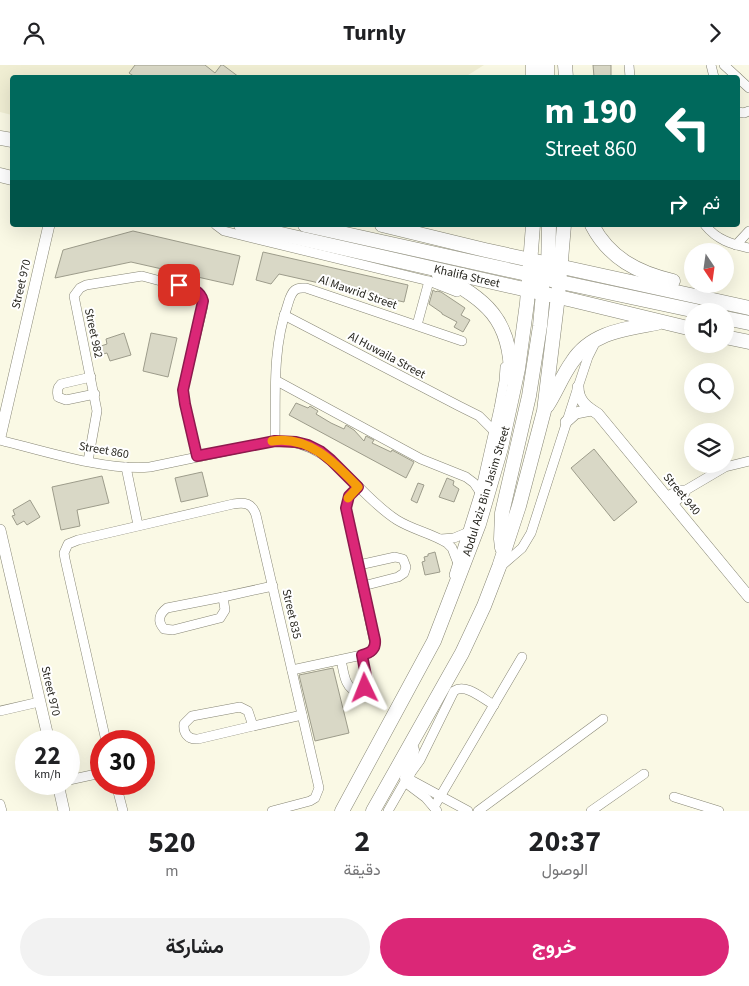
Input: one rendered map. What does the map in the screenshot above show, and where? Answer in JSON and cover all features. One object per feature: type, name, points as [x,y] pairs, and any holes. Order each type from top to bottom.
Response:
[{"type":"main road","name":"Khalifa Street","points":[[250,227],[528,290],[546,277],[749,308]]},
{"type":"main road","points":[[314,227],[684,308]]},
{"type":"main road","name":"Khalifa Street","points":[[391,227],[531,260],[546,277],[558,296],[684,327]]},
{"type":"main road","points":[[531,260],[533,227]]},
{"type":"main road","points":[[504,553],[501,539],[502,513],[529,396],[546,277],[549,227]]},
{"type":"main road","points":[[546,277],[563,227]]},
{"type":"main road","points":[[593,227],[601,240],[618,258],[644,273],[749,298]]},
{"type":"main road","points":[[421,265],[463,288],[484,303],[496,317],[507,340],[511,361],[504,409]]},
{"type":"main road","name":"Abdul Aziz Bin Jasim Street","points":[[342,811],[434,641],[479,524],[502,448],[504,409],[520,361],[528,290]]},
{"type":"main road","points":[[373,811],[475,626],[500,567],[519,507],[544,411],[558,296]]},
{"type":"main road","points":[[734,320],[749,323]]},
{"type":"main road","points":[[544,411],[580,351],[598,337],[613,332],[664,322]]},
{"type":"main road","points":[[734,339],[749,342]]},
{"type":"main road","points":[[406,780],[414,739]]},
{"type":"street","points":[[724,65],[734,75]]},
{"type":"street","points":[[0,175],[10,183]]},
{"type":"street","name":"Street 970","points":[[0,438],[50,227]]},
{"type":"street","name":"Khalifa Street","points":[[219,227],[224,231],[251,239],[429,281],[449,288],[466,296],[477,306],[489,319],[496,331]]},
{"type":"street","points":[[707,227],[714,236],[726,242],[749,248]]},
{"type":"street","points":[[736,245],[749,231]]},
{"type":"street","name":"Street 982","points":[[88,461],[97,411],[74,296],[80,288],[86,285],[142,275],[197,291],[202,297],[203,306],[184,384],[183,396],[197,456]]},
{"type":"street","points":[[417,325],[429,281]]},
{"type":"street","name":"Al Mawrid Street","points":[[275,441],[277,349],[284,315],[292,294],[300,288],[306,288],[462,341]]},
{"type":"street","name":"Al Huwaila Street","points":[[284,315],[459,407],[479,415],[494,431]]},
{"type":"street","name":"Abdul Aziz Bin Jasim Street","points":[[450,601],[457,562],[480,492],[494,431],[504,409],[505,364],[496,331]]},
{"type":"street","points":[[500,567],[527,541],[588,357],[598,337]]},
{"type":"street","name":"Street 982","points":[[91,377],[61,384],[58,387],[58,397],[66,400],[95,394]]},
{"type":"street","points":[[277,381],[421,459],[466,477],[474,483],[480,492]]},
{"type":"street","name":"Street 940","points":[[578,387],[580,400],[598,414],[749,597]]},
{"type":"street","points":[[479,415],[504,409]]},
{"type":"street","points":[[566,422],[576,413],[591,410]]},
{"type":"street","name":"Street 860","points":[[0,438],[88,461],[126,467],[150,467],[275,441],[296,442],[308,445],[320,451],[331,460],[358,487],[398,521],[440,539],[452,548],[457,562]]},
{"type":"street","points":[[669,500],[685,493],[686,490],[720,470],[749,461]]},
{"type":"street","points":[[126,467],[138,525]]},
{"type":"street","points":[[466,477],[475,477],[484,473]]},
{"type":"street","points":[[292,670],[362,655],[371,652],[375,645],[346,508],[349,496],[358,487]]},
{"type":"street","name":"Street 835","points":[[104,730],[64,553],[68,544],[72,541],[138,525],[240,503],[250,505],[256,515],[319,788],[318,793],[310,801],[272,811]]},
{"type":"street","name":"Street 970","points":[[0,530],[46,730]]},
{"type":"street","points":[[440,539],[454,538],[466,533]]},
{"type":"street","points":[[359,565],[395,557],[402,559],[406,567],[404,573],[398,577],[363,586]]},
{"type":"street","points":[[223,597],[225,610],[220,618],[173,630],[164,629],[161,626],[161,614],[167,608],[272,586]]},
{"type":"street","points":[[341,660],[347,685],[350,689],[358,691],[365,688],[367,681],[362,655]]},
{"type":"street","points":[[406,780],[436,809],[441,796],[522,657]]},
{"type":"street","points":[[388,811],[420,760],[454,691],[466,689],[494,705]]},
{"type":"street","points":[[0,711],[40,702]]},
{"type":"street","points":[[253,726],[248,711],[240,707],[192,716],[186,721],[184,729],[188,737],[192,739],[253,726],[302,715]]},
{"type":"street","points":[[478,811],[603,719]]},
{"type":"street","points":[[592,811],[644,774]]},
{"type":"street","points":[[406,780],[468,811]]},
{"type":"street","points":[[60,795],[64,811]]},
{"type":"street","points":[[119,795],[123,811]]},
{"type":"street","points":[[674,797],[719,811]]},
{"type":"street","points":[[0,804],[2,811]]},
{"type":"shaded area","points":[[0,65],[484,65],[468,75],[10,75],[10,114],[0,112]]},
{"type":"building","points":[[135,65],[205,65],[215,73],[223,65],[236,75],[132,75],[129,73]]},
{"type":"building","points":[[593,65],[611,65],[611,75],[594,75]]},
{"type":"building","points":[[133,231],[240,256],[233,285],[131,262],[55,278],[63,250]]},
{"type":"building","points":[[263,252],[408,285],[404,302],[279,274],[271,284],[256,280]]},
{"type":"building","points":[[433,290],[441,292],[465,308],[461,315],[470,320],[463,332],[454,327],[457,322],[429,304]]},
{"type":"building","points":[[124,333],[131,355],[110,361],[107,353],[103,354],[101,346],[107,344],[106,339]]},
{"type":"building","points":[[151,333],[177,338],[168,377],[143,371]]},
{"type":"building","points":[[296,403],[308,408],[310,406],[318,411],[316,414],[344,429],[346,425],[354,430],[364,441],[366,436],[374,440],[372,443],[391,452],[392,450],[414,462],[406,478],[289,415]]},
{"type":"building","points":[[594,449],[637,502],[614,521],[571,468]]},
{"type":"building","points":[[202,472],[208,496],[181,502],[175,478]]},
{"type":"building","points":[[102,476],[109,503],[77,510],[80,526],[61,530],[52,487]]},
{"type":"building","points":[[447,478],[454,481],[453,485],[459,489],[454,502],[439,497]]},
{"type":"building","points":[[418,483],[424,485],[417,503],[411,500]]},
{"type":"building","points":[[30,500],[40,517],[27,525],[24,521],[17,525],[12,516],[15,515],[13,510]]},
{"type":"building","points":[[435,552],[440,572],[425,575],[422,562],[425,561],[424,557]]},
{"type":"building","points":[[333,668],[349,733],[315,741],[299,675]]},
{"type":"slow traffic","points":[[272,441],[286,440],[296,442],[320,451],[358,487],[348,498]]},
{"type":"route","points":[[179,285],[200,293],[203,301],[183,390],[197,456],[286,440],[308,445],[320,451],[358,487],[349,496],[346,508],[375,640],[374,649],[362,655],[367,681],[365,688]]}]
